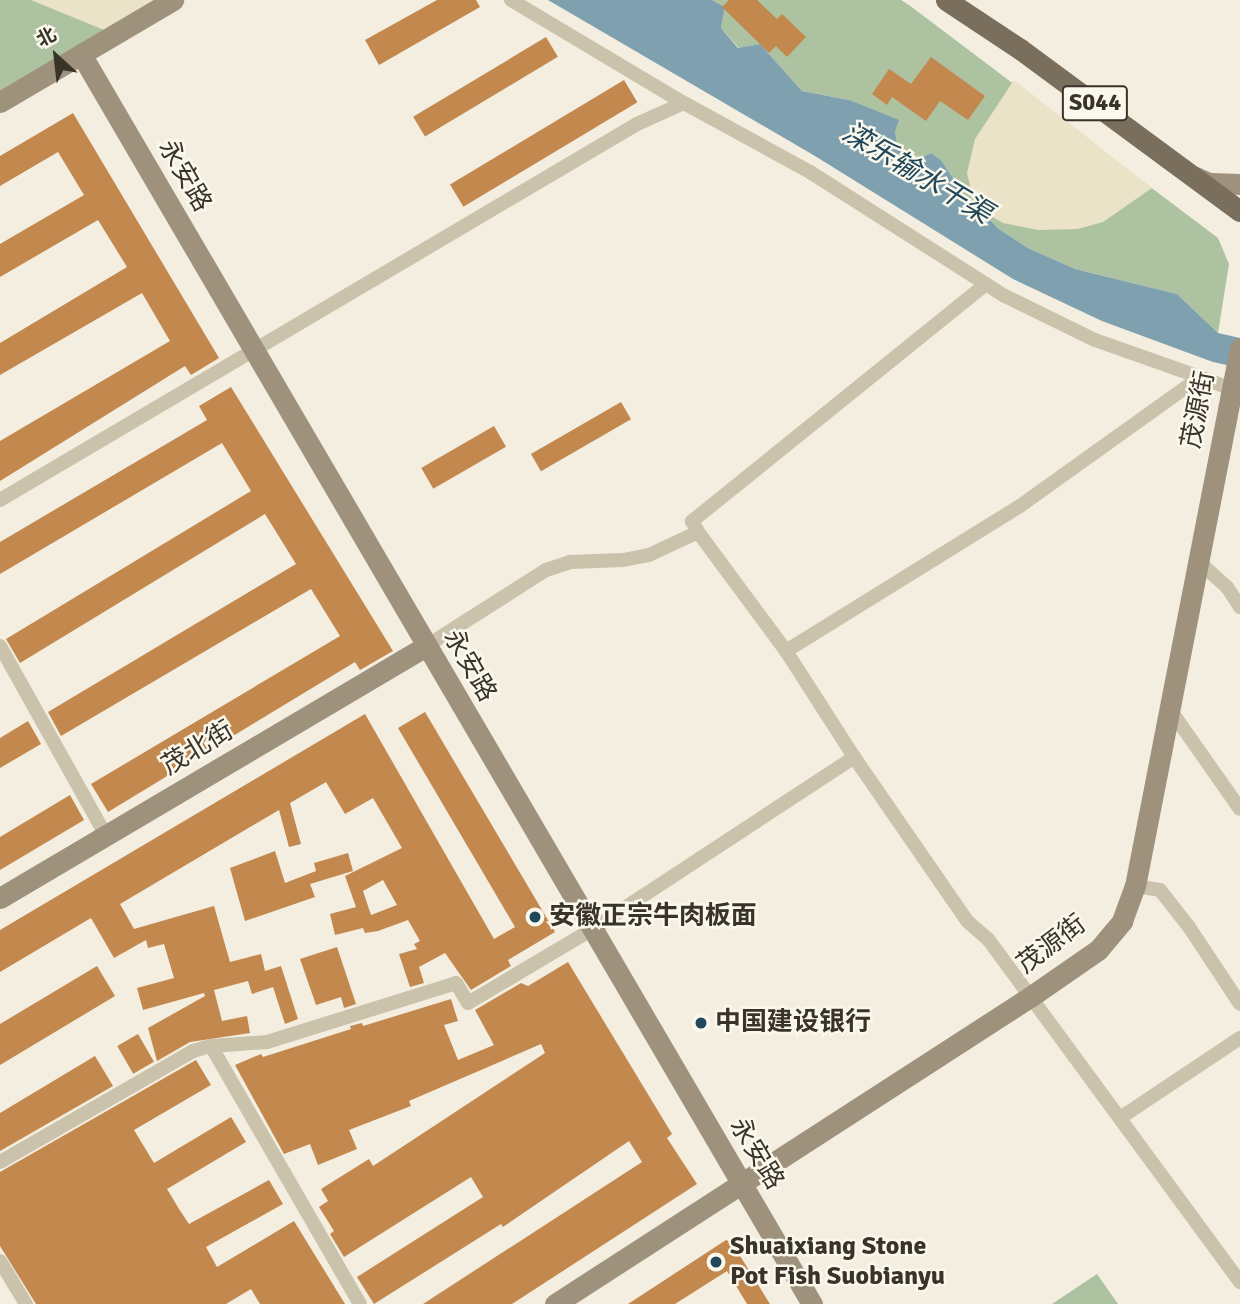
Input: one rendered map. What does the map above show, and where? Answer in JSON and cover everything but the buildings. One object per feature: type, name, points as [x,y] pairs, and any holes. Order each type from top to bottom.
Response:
[{"type":"main road","name":"S044","points":[[946,0],[1020,49],[1240,211]]},
{"type":"street","points":[[0,102],[173,0]]},
{"type":"street","points":[[511,0],[684,103],[810,172],[986,284],[1095,340],[1234,391]]},
{"type":"street","name":"永安路","points":[[81,54],[590,930],[812,1304]]},
{"type":"street","points":[[0,500],[637,124],[684,103]]},
{"type":"street","points":[[1193,176],[1209,183],[1240,184]]},
{"type":"street","points":[[986,284],[692,521],[786,650],[854,757],[968,921],[988,939],[1240,1282]]},
{"type":"street","name":"茂源街","points":[[555,1304],[1030,997],[1098,950],[1122,921],[1135,886],[1234,391],[1240,348]]},
{"type":"street","points":[[786,650],[1020,506],[1200,377]]},
{"type":"street","points":[[425,647],[547,570],[570,562],[623,561],[649,555],[698,532]]},
{"type":"street","points":[[1198,561],[1227,587],[1240,607]]},
{"type":"street","points":[[0,646],[106,836]]},
{"type":"street","name":"茂北街","points":[[0,898],[425,647]]},
{"type":"street","points":[[1169,708],[1240,809]]},
{"type":"street","points":[[0,1162],[175,1059],[211,1046],[267,1042],[456,983],[468,1003],[590,930],[854,757]]},
{"type":"street","points":[[1135,886],[1160,890],[1189,927],[1240,1004]]},
{"type":"street","points":[[1119,1118],[1240,1038]]},
{"type":"street","points":[[211,1046],[360,1304]]},
{"type":"street","points":[[0,1261],[26,1304]]},
{"type":"green space","points":[[0,0],[154,0],[0,96]]},
{"type":"green space","points":[[712,0],[901,0],[909,5],[1218,238],[1229,264],[1218,333],[1177,294],[1075,269],[1028,248],[999,229],[964,195],[941,160],[931,153],[921,158],[906,155],[897,143],[895,131],[849,100],[802,91],[760,44],[739,48],[721,28],[725,7]]},
{"type":"green space","points":[[1097,1274],[1118,1304],[1052,1304]]},
{"type":"shaded area","points":[[31,0],[154,0],[104,30]]},
{"type":"shaded area","points":[[1014,80],[1152,188],[1103,222],[1078,229],[1038,230],[1003,223],[981,210],[972,194],[967,173],[975,139]]},
{"type":"water","name":"滦乐输水干渠","points":[[548,0],[712,0],[725,7],[721,28],[738,48],[760,44],[802,91],[849,100],[899,120],[895,131],[897,143],[906,155],[921,158],[931,153],[941,160],[964,195],[999,229],[1028,248],[1075,269],[1177,294],[1218,333],[1240,338],[1240,368],[1213,362],[1102,321],[1013,279],[815,156]]},
{"type":"place","name":"安徽正宗牛肉板面","points":[[535,917]]},
{"type":"place","name":"中国建设银行","points":[[701,1023]]},
{"type":"place","name":"Shuaixiang Stone Pot Fish Suobianyu","points":[[716,1262]]}]
